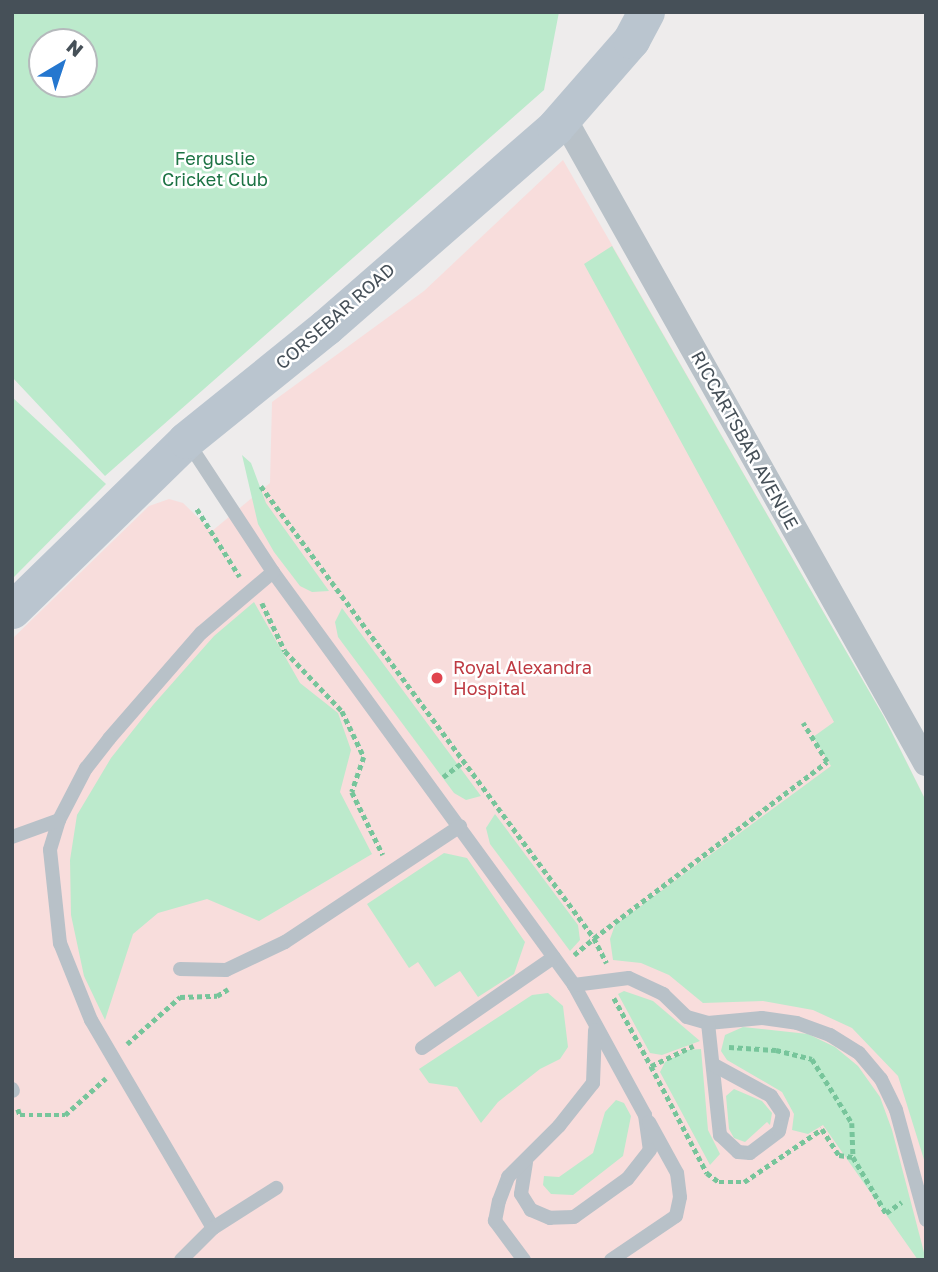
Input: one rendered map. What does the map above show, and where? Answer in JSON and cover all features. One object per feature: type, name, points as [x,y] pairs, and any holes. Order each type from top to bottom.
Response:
[{"type":"main road","name":"CORSEBAR ROAD","points":[[12,610],[186,440],[326,327],[563,117],[631,40],[646,12]]},
{"type":"street","name":"RICCARTSBAR AVENUE","points":[[563,117],[926,763]]},
{"type":"lane","points":[[186,440],[273,572],[432,785],[574,985],[595,1029],[677,1173],[680,1198],[676,1216],[611,1260]]},
{"type":"lane","points":[[213,1228],[91,1020],[60,943],[50,850],[59,820],[86,768],[109,739],[201,633],[273,572]]},
{"type":"lane","points":[[12,837],[59,820]]},
{"type":"lane","points":[[180,969],[226,970],[285,942],[460,826]]},
{"type":"lane","points":[[422,1048],[554,957]]},
{"type":"lane","points":[[574,985],[629,978],[663,994],[687,1017],[708,1023],[762,1018],[797,1023],[830,1035],[859,1054],[881,1079],[896,1110],[926,1220]]},
{"type":"lane","points":[[708,1023],[720,1135],[738,1152],[750,1153],[779,1132],[783,1114],[771,1096],[714,1066]]},
{"type":"lane","points":[[524,1260],[495,1221],[508,1177],[526,1162],[593,1083],[595,1029]]},
{"type":"lane","points":[[526,1162],[521,1194],[531,1210],[550,1218],[574,1217],[627,1179],[650,1150],[645,1115]]},
{"type":"lane","points":[[181,1260],[213,1228],[276,1188]]},
{"type":"path","points":[[261,486],[594,938],[827,762],[803,723]]},
{"type":"path","points":[[197,509],[251,590],[267,608],[285,652],[342,711],[364,757],[352,792],[384,859],[394,853]]},
{"type":"path","points":[[432,785],[464,761]]},
{"type":"path","points":[[13,1090],[20,1115],[65,1115],[180,997],[216,996],[238,984]]},
{"type":"path","points":[[807,1138],[822,1129],[839,1155],[853,1157]]},
{"type":"shaded area","name":"Royal Alexandra Hospital","points":[[563,160],[884,717],[926,801],[926,1260],[12,1260],[12,639],[149,506],[169,499],[183,503],[212,531],[270,483],[272,402],[424,291]]},
{"type":"green space","name":"Ferguslie Cricket Club","points":[[12,12],[559,12],[544,90],[105,476],[12,377]]},
{"type":"green space","points":[[612,246],[884,717],[926,801],[926,1166],[898,1076],[852,1028],[813,1010],[763,1001],[703,1003],[669,975],[641,963],[613,960],[610,939],[615,925],[831,766],[813,737],[834,722],[584,264]]},
{"type":"green space","points":[[12,397],[106,484],[12,579]]},
{"type":"green space","points":[[242,455],[251,463],[266,503],[329,591],[312,592],[300,586],[274,552],[258,524]]},
{"type":"green space","points":[[254,602],[300,683],[338,713],[351,750],[340,792],[372,854],[259,921],[207,899],[158,913],[133,934],[105,1020],[84,976],[71,915],[70,860],[77,815],[111,758],[153,705],[214,636]]},
{"type":"green space","points":[[342,608],[481,796],[466,800],[454,793],[338,637],[335,622]]},
{"type":"green space","points":[[495,814],[578,925],[580,940],[570,951],[490,844],[486,828]]},
{"type":"green space","points":[[444,853],[467,858],[525,942],[514,974],[478,997],[460,971],[435,987],[418,962],[409,968],[367,904]]},
{"type":"green space","points":[[624,991],[653,1001],[700,1041],[662,1055],[650,1053],[618,994]]},
{"type":"green space","points":[[548,993],[563,1006],[568,1047],[560,1059],[540,1069],[498,1102],[481,1123],[457,1087],[429,1083],[419,1069],[532,995]]},
{"type":"green space","points":[[743,1027],[808,1034],[835,1047],[858,1066],[880,1097],[892,1130],[926,1260],[918,1260],[823,1125],[808,1134],[792,1130],[794,1114],[782,1092],[727,1060],[721,1051],[725,1035]]},
{"type":"green space","points":[[701,1049],[708,1130],[720,1154],[710,1165],[660,1072],[665,1062],[687,1050]]},
{"type":"green space","points":[[734,1089],[762,1101],[772,1113],[770,1125],[767,1122],[745,1142],[734,1138],[729,1129],[726,1096]]},
{"type":"green space","points":[[616,1100],[624,1103],[631,1116],[623,1156],[573,1195],[551,1194],[543,1185],[544,1176],[559,1177],[593,1153],[605,1112]]},
{"type":"place","name":"Royal Alexandra Hospital","points":[[437,678]]}]
